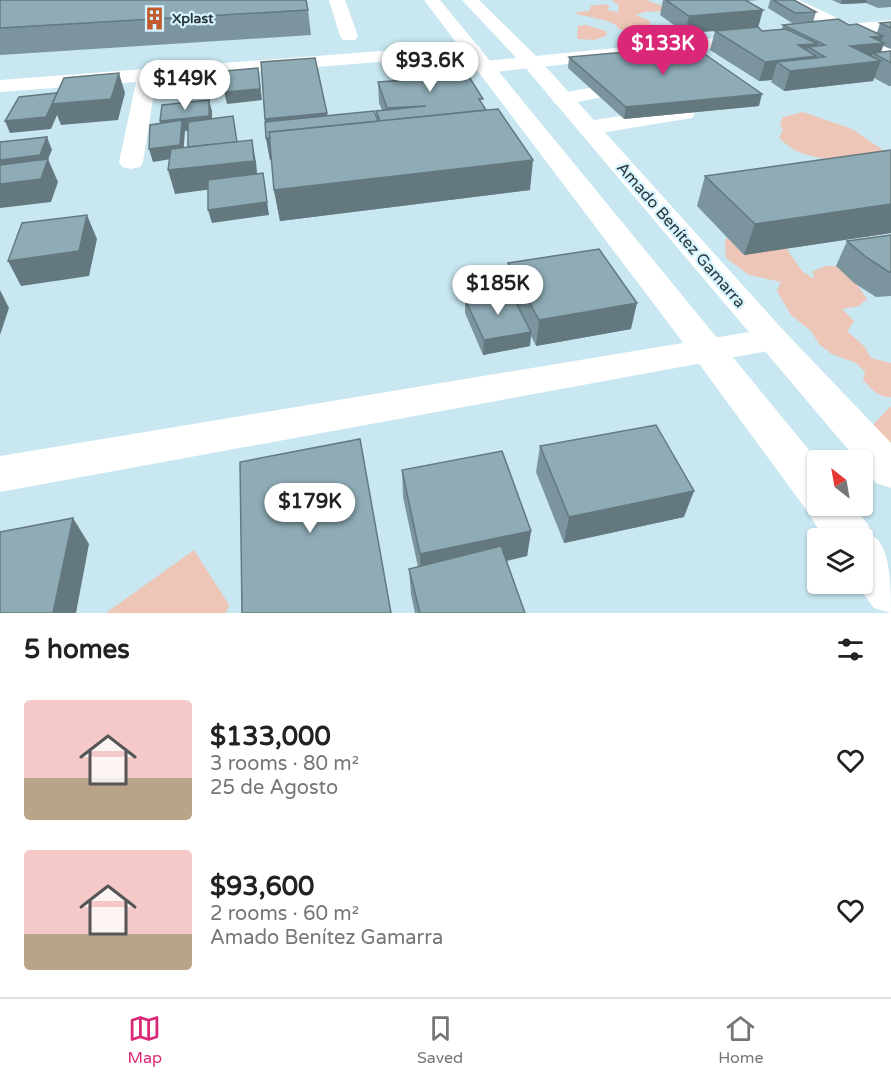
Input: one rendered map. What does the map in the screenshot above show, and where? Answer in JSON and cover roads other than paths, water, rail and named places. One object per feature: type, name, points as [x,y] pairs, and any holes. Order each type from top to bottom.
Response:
[{"type":"street","points":[[337,0],[349,36]]},
{"type":"street","points":[[432,0],[710,352],[807,480]]},
{"type":"street","name":"Amado Benítez Gamarra","points":[[470,0],[530,61],[773,340],[891,471]]},
{"type":"street","points":[[786,0],[891,50]]},
{"type":"street","points":[[804,34],[891,26]]},
{"type":"street","points":[[0,86],[147,75],[479,58],[530,61],[650,55],[770,38]]},
{"type":"street","points":[[131,162],[147,75]]},
{"type":"street","points":[[563,99],[595,93]]},
{"type":"street","points":[[588,128],[684,113]]},
{"type":"street","points":[[0,474],[773,340]]},
{"type":"street","points":[[834,516],[843,528]]},
{"type":"street","points":[[873,568],[891,591]]},
{"type":"place","name":"Xplast","points":[[154,18]]}]
